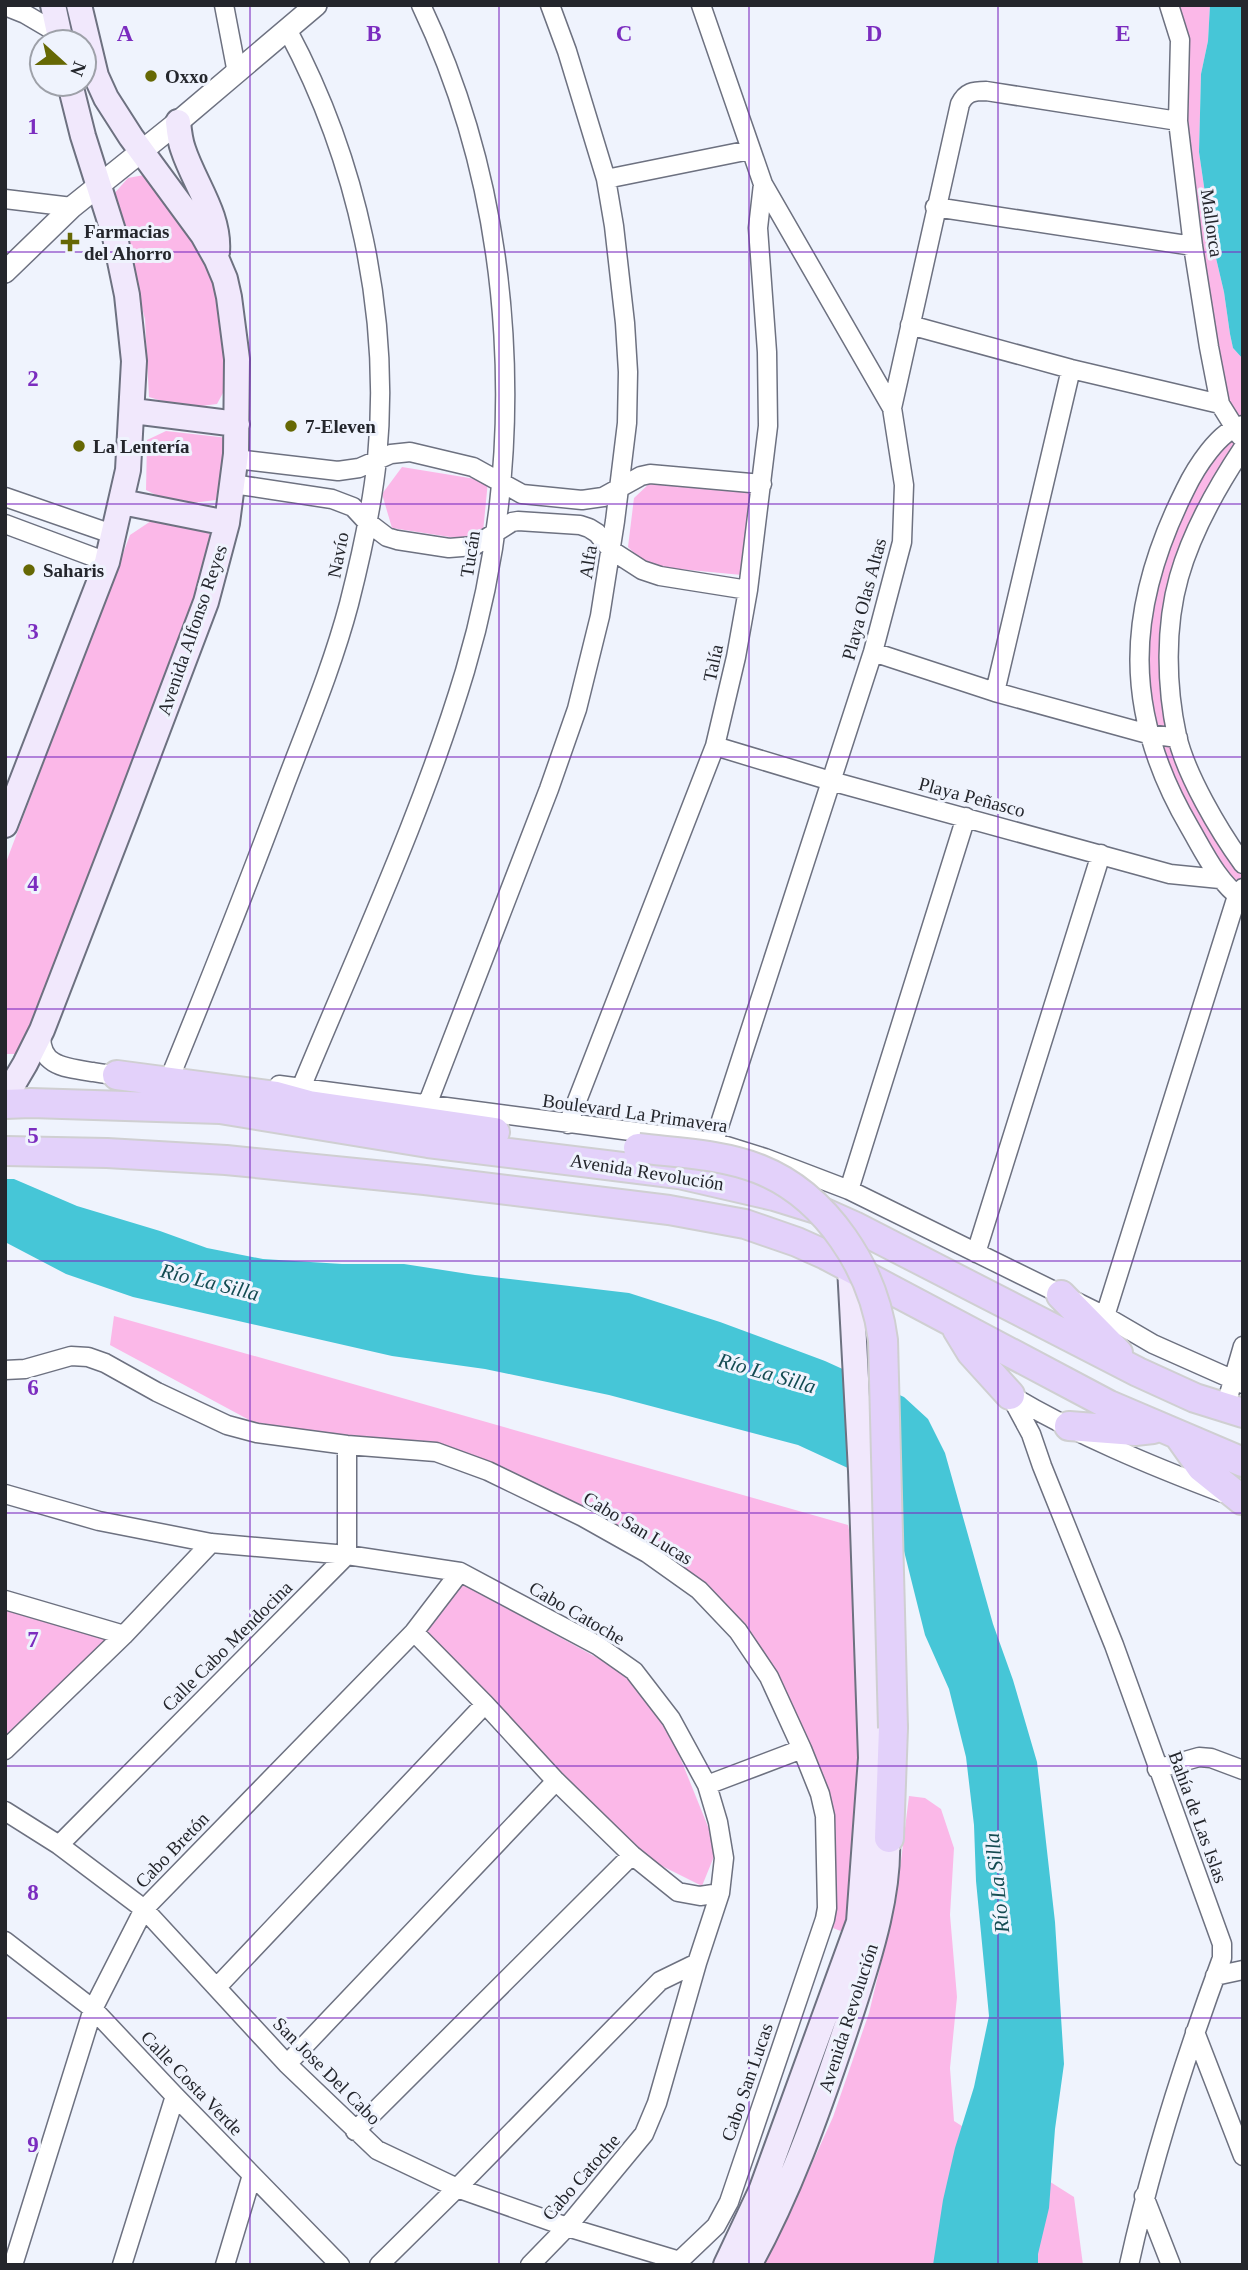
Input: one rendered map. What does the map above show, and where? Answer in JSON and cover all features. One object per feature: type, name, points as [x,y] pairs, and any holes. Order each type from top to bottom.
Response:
[{"type":"main road","points":[[53,5],[58,28]]},
{"type":"main road","name":"Avenida Alfonso Reyes","points":[[5,1098],[15,1069],[42,1030],[197,626],[227,523],[235,472],[237,370],[229,297],[217,260],[111,106],[96,76],[79,5]]},
{"type":"main road","points":[[5,825],[107,562],[128,470],[134,361],[127,295],[115,237],[74,98]]},
{"type":"main road","points":[[178,122],[183,150],[216,230],[217,260]]},
{"type":"main road","points":[[133,411],[237,424]]},
{"type":"main road","points":[[122,502],[227,523]]},
{"type":"main road","points":[[117,1075],[276,1096],[305,1096],[492,1132],[638,1147],[735,1161],[774,1176],[820,1211],[856,1260],[866,1279],[880,1320],[883,1340],[893,1728],[888,1838]]},
{"type":"main road","points":[[220,1109],[236,1102],[305,1096]]},
{"type":"main road","name":"Avenida Revolución","points":[[5,1104],[220,1109],[428,1143],[614,1164],[749,1189],[816,1209],[1138,1372],[1195,1398],[1234,1410]]},
{"type":"main road","name":"Avenida Revolución","points":[[5,1151],[107,1153],[226,1160],[425,1180],[720,1218],[797,1242],[850,1267],[895,1297],[954,1324],[1052,1377],[1170,1432],[1243,1462]]},
{"type":"main road","points":[[850,1267],[860,1260],[869,1259],[940,1283],[965,1283]]},
{"type":"main road","name":"Avenida Revolución","points":[[726,2265],[761,2190],[859,1922],[871,1758],[861,1471],[850,1267]]},
{"type":"main road","points":[[1061,1295],[1138,1372]]},
{"type":"main road","points":[[853,1345],[874,1316],[895,1297]]},
{"type":"main road","points":[[954,1324],[971,1352],[1010,1395]]},
{"type":"main road","points":[[1069,1426],[1170,1432],[1201,1467],[1242,1500]]},
{"type":"main road","name":"Avenida Revolución","points":[[749,2265],[786,2190],[829,2079],[878,1924],[888,1838],[871,1758]]},
{"type":"street","points":[[225,5],[237,73]]},
{"type":"street","points":[[5,272],[72,207],[142,152],[316,5]]},
{"type":"street","name":"Tucán","points":[[305,1096],[413,822],[449,720],[475,632],[496,532],[505,412],[502,315],[478,170],[454,87],[421,5]]},
{"type":"street","name":"Alfa","points":[[427,1105],[549,789],[577,709],[600,616],[627,423],[628,372],[614,226],[606,179],[578,83],[550,5]]},
{"type":"street","name":"Playa Olas Altas","points":[[701,5],[763,184],[892,408],[904,485],[902,542],[873,652],[714,1142]]},
{"type":"street","name":"Mallorca","points":[[1169,5],[1180,40],[1178,121],[1193,246],[1220,404],[1239,430]]},
{"type":"street","points":[[5,6],[25,13],[46,28]]},
{"type":"street","name":"Navío","points":[[173,1070],[232,926],[334,654],[356,578],[377,459],[379,374],[369,270],[359,218],[349,179],[323,104],[308,67],[288,31]]},
{"type":"street","points":[[892,408],[935,207],[960,104],[968,93],[986,91],[1178,121]]},
{"type":"street","points":[[606,179],[750,150]]},
{"type":"street","name":"Talía","points":[[568,1124],[715,746],[736,657],[748,590],[768,426],[767,352],[758,228],[763,184]]},
{"type":"street","points":[[5,199],[72,207]]},
{"type":"street","points":[[935,207],[1193,246]]},
{"type":"street","points":[[910,325],[1071,369],[1220,404]]},
{"type":"street","points":[[995,692],[1071,369]]},
{"type":"street","points":[[1105,1316],[1241,895],[1220,879],[1166,783],[1148,733],[1139,682],[1140,624],[1154,563],[1172,516],[1193,473],[1208,453],[1239,430]]},
{"type":"street","points":[[1243,448],[1196,530],[1179,578],[1170,631],[1170,690],[1178,738],[1206,802],[1243,863]]},
{"type":"street","points":[[235,472],[338,471],[359,468],[400,452],[410,452],[473,467],[529,496],[582,500],[603,497],[641,476],[650,474],[762,484]]},
{"type":"street","points":[[235,472],[353,507],[387,537],[397,540],[449,548],[474,546],[512,522],[580,525],[597,533],[611,550],[635,567],[660,576],[748,590]]},
{"type":"street","points":[[5,497],[115,535]]},
{"type":"street","points":[[5,524],[107,562]]},
{"type":"street","points":[[873,652],[995,692],[1148,733],[1178,738]]},
{"type":"street","name":"Playa Peñasco","points":[[715,746],[831,781],[1170,874],[1220,879]]},
{"type":"street","points":[[849,1190],[967,817]]},
{"type":"street","points":[[976,1253],[1101,854]]},
{"type":"street","name":"Boulevard La Primavera","points":[[42,1030],[43,1050],[56,1065],[66,1068],[117,1075],[173,1070],[305,1096],[427,1105],[714,1142],[849,1190],[1105,1316],[1153,1344],[1238,1382]]},
{"type":"street","points":[[1234,1410],[1243,1346]]},
{"type":"street","name":"Cabo San Lucas","points":[[5,1370],[25,1369],[71,1356],[88,1357],[106,1363],[157,1392],[227,1425],[257,1433],[347,1445],[436,1452],[475,1466],[583,1517],[647,1553],[699,1590],[738,1631],[769,1677],[820,1794],[825,1816],[828,1889],[825,1919],[729,2202],[716,2226],[678,2263]]},
{"type":"street","points":[[1010,1395],[1150,1466],[1242,1500]]},
{"type":"street","name":"Bahía de Las Islas","points":[[1010,1395],[1031,1434],[1114,1646],[1222,1944],[1222,1958],[1195,2032],[1144,2196],[1129,2265]]},
{"type":"street","points":[[347,1445],[347,1555]]},
{"type":"street","name":"Cabo Catoche","points":[[5,1494],[99,1521],[211,1543],[347,1555],[460,1572],[597,1645],[634,1671],[671,1719],[707,1785],[718,1822],[724,1858],[720,1893],[657,2103],[644,2134],[567,2227],[530,2265]]},
{"type":"street","points":[[5,1750],[124,1634],[211,1543]]},
{"type":"street","name":"Calle Cabo Mendocina","points":[[59,1845],[347,1555]]},
{"type":"street","name":"Cabo Bretón","points":[[13,2265],[93,2009],[144,1909],[414,1632],[460,1572]]},
{"type":"street","points":[[5,1600],[124,1634]]},
{"type":"street","points":[[414,1632],[556,1781],[632,1855],[678,1892],[700,1896],[720,1893]]},
{"type":"street","points":[[217,1987],[485,1704]]},
{"type":"street","points":[[707,1785],[802,1749]]},
{"type":"street","points":[[1157,1769],[1199,1757],[1211,1758],[1243,1770]]},
{"type":"street","points":[[287,2063],[556,1781]]},
{"type":"street","name":"San Jose Del Cabo","points":[[5,1811],[59,1845],[144,1909],[287,2063],[377,2150],[457,2188],[678,2263]]},
{"type":"street","points":[[355,2131],[632,1855]]},
{"type":"street","name":"Calle Costa Verde","points":[[5,1941],[93,2009],[340,2265]]},
{"type":"street","points":[[379,2265],[660,1981],[697,1963]]},
{"type":"street","points":[[1215,1976],[1243,1970]]},
{"type":"street","points":[[1195,2032],[1243,2156]]},
{"type":"street","points":[[122,2265],[175,2096]]},
{"type":"street","points":[[225,2265],[252,2175]]},
{"type":"street","points":[[1144,2196],[1171,2265]]},
{"type":"shaded area","points":[[1169,5],[1210,5],[1208,41],[1201,74],[1199,152],[1212,241],[1230,334],[1233,348],[1243,359],[1243,439],[1196,530],[1170,631],[1178,738],[1243,864],[1243,900],[1237,896],[1148,734],[1140,624],[1172,516],[1233,427],[1220,404]]},
{"type":"shaded area","points":[[144,175],[210,255],[236,369],[217,404],[185,408],[149,397],[145,319],[112,196],[128,178]]},
{"type":"shaded area","points":[[166,431],[228,438],[216,500],[176,505],[146,490],[147,440]]},
{"type":"shaded area","points":[[402,467],[488,481],[482,542],[392,528],[382,494]]},
{"type":"shaded area","points":[[652,481],[756,491],[742,575],[647,566],[628,547],[634,498]]},
{"type":"shaded area","points":[[151,521],[208,527],[216,569],[28,1054],[5,1054],[5,865],[130,535]]},
{"type":"shaded area","points":[[114,1316],[848,1525],[865,1602],[858,1938],[833,1928],[828,1808],[773,1676],[701,1586],[462,1455],[253,1422],[110,1345]]},
{"type":"shaded area","points":[[463,1584],[623,1672],[667,1725],[717,1849],[702,1886],[640,1855],[419,1633]]},
{"type":"shaded area","points":[[5,1607],[114,1636],[5,1739]]},
{"type":"shaded area","points":[[909,1796],[925,1798],[941,1809],[954,1848],[950,1915],[957,1997],[950,2068],[954,2121],[1074,2197],[1083,2265],[762,2265],[833,2117],[869,2013],[896,1901]]},
{"type":"water","points":[[1210,5],[1243,5],[1243,359],[1233,348],[1230,334],[1212,241],[1199,152],[1201,74],[1208,41]]},
{"type":"water","name":"Río La Silla","points":[[5,1179],[14,1179],[77,1206],[207,1248],[263,1259],[342,1264],[404,1264],[629,1293],[720,1322],[825,1361],[904,1397],[928,1419],[945,1453],[993,1624],[1037,1762],[1055,1922],[1064,2064],[1055,2129],[1049,2208],[1038,2265],[933,2265],[943,2200],[955,2148],[974,2087],[989,2016],[976,1881],[974,1825],[966,1757],[949,1689],[925,1635],[901,1539],[850,1469],[798,1445],[609,1395],[485,1369],[392,1356],[133,1297],[66,1274],[5,1242]]},
{"type":"place","name":"Oxxo","points":[[151,76]]},
{"type":"place","name":"Farmacias del Ahorro","points":[[70,242]]},
{"type":"place","name":"7-Eleven","points":[[291,426]]},
{"type":"place","name":"La Lentería","points":[[79,446]]},
{"type":"place","name":"Saharis","points":[[29,570]]}]
